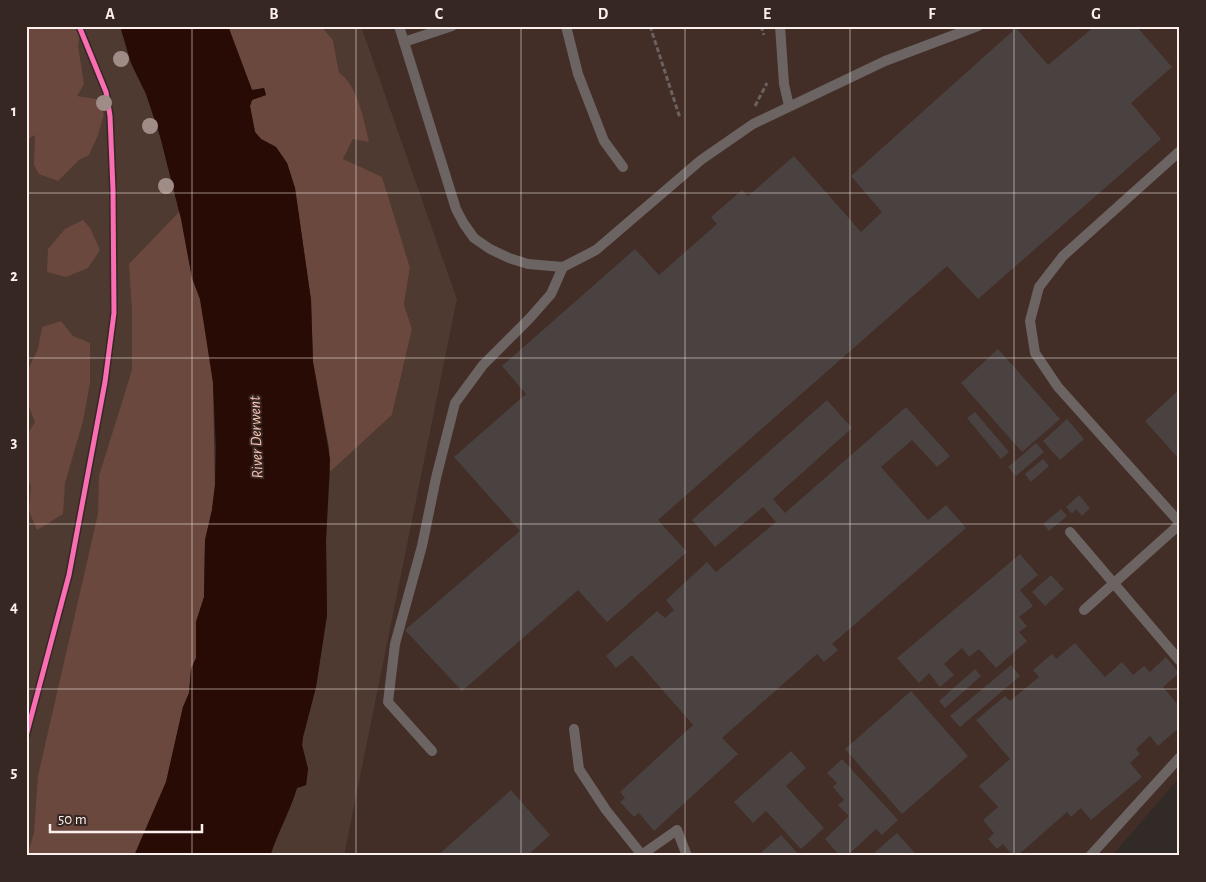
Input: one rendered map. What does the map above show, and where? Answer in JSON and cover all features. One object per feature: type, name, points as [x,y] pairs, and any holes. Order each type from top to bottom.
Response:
[{"type":"lane","points":[[399,26],[456,209],[464,224],[474,238],[490,249],[509,258],[528,264],[563,267],[596,250],[701,160],[753,124],[885,60],[978,26]]},
{"type":"lane","points":[[404,42],[452,26]]},
{"type":"lane","points":[[566,26],[578,74],[604,141],[623,167]]},
{"type":"lane","points":[[780,26],[784,84],[789,106]]},
{"type":"lane","points":[[1084,610],[1180,523],[1058,387],[1035,353],[1030,321],[1039,287],[1063,256],[1180,151]]},
{"type":"lane","points":[[432,751],[388,702],[395,644],[422,546],[436,478],[455,403],[483,365],[551,294],[563,267]]},
{"type":"lane","points":[[1070,532],[1180,661]]},
{"type":"lane","points":[[574,729],[579,769],[606,810],[641,855],[678,830],[687,856]]},
{"type":"lane","points":[[1090,856],[1180,757]]},
{"type":"path","points":[[650,26],[680,118]]},
{"type":"path","points":[[761,26],[765,38]]},
{"type":"path","points":[[753,107],[766,86],[768,78]]},
{"type":"shaded area","points":[[26,26],[120,26],[131,63],[146,94],[160,136],[181,219],[134,856],[26,856]]},
{"type":"shaded area","points":[[26,26],[81,26],[78,46],[84,84],[77,96],[96,99],[104,114],[98,135],[89,155],[79,160],[58,181],[39,174],[34,165],[35,135],[26,140]]},
{"type":"shaded area","points":[[228,26],[321,26],[333,40],[339,72],[356,95],[369,142],[353,139],[343,159],[382,177],[410,268],[404,304],[412,329],[392,415],[330,472],[329,448],[313,362],[311,300],[295,188],[287,163],[276,147],[261,139],[255,132],[250,106],[252,100],[266,95],[264,88],[252,90]]},
{"type":"shaded area","points":[[321,26],[361,26],[457,299],[344,856],[270,856],[297,788],[306,785],[308,769],[302,745],[316,687],[327,615],[326,540],[330,472],[392,415],[412,329],[404,304],[410,268],[343,159],[353,139],[368,141],[356,95],[339,72],[333,40]]},
{"type":"shaded area","points":[[361,26],[1180,26],[1180,777],[1112,856],[344,856],[457,299]]},
{"type":"shaded area","points":[[180,211],[192,278],[200,299],[211,359],[215,485],[212,510],[205,540],[204,597],[196,622],[196,658],[191,669],[189,693],[183,707],[166,782],[134,856],[27,856],[34,833],[38,776],[98,514],[99,476],[132,370],[132,311],[129,264]]},
{"type":"shaded area","points":[[83,220],[90,228],[100,250],[88,268],[66,277],[47,272],[48,249],[65,229]]},
{"type":"shaded area","points":[[61,321],[73,336],[90,343],[90,383],[83,421],[65,483],[63,514],[37,530],[29,511],[31,486],[26,472],[26,437],[35,422],[26,399],[26,387],[29,368],[38,349],[42,327]]},
{"type":"water","name":"River Derwent","points":[[120,26],[228,26],[252,90],[264,88],[266,95],[252,100],[250,106],[255,132],[261,139],[276,147],[287,163],[295,188],[311,300],[313,362],[330,459],[326,540],[327,615],[316,687],[302,745],[308,769],[306,785],[297,788],[270,856],[134,856],[166,782],[183,707],[189,693],[191,669],[196,658],[196,622],[204,597],[205,540],[212,510],[215,485],[216,447],[213,383],[200,299],[192,278],[181,219],[160,136],[146,94],[131,63]]},
{"type":"building","points":[[1095,26],[1136,26],[1172,67],[1131,103],[1161,139],[978,299],[947,266],[658,520],[687,552],[607,622],[578,590],[462,691],[405,630],[520,531],[454,457],[526,394],[502,366],[635,249],[659,275],[717,224],[711,217],[742,190],[748,196],[794,156],[861,232],[882,212],[851,176],[1016,28],[1048,65]]},
{"type":"building","points":[[998,349],[1060,419],[1022,452],[961,383]]},
{"type":"building","points":[[1180,389],[1180,460],[1145,421]]},
{"type":"building","points":[[827,400],[852,428],[773,499],[785,513],[906,407],[950,456],[937,467],[912,440],[881,467],[928,520],[946,505],[966,528],[832,644],[838,650],[824,662],[817,654],[722,738],[738,754],[654,831],[639,813],[634,817],[620,802],[625,798],[620,792],[693,725],[632,655],[616,668],[606,656],[657,611],[665,618],[674,610],[666,600],[707,562],[716,572],[776,522],[763,507],[715,547],[692,520]]},
{"type":"building","points":[[975,412],[1009,452],[1001,459],[967,418]]},
{"type":"building","points":[[1067,419],[1084,439],[1060,460],[1043,441]]},
{"type":"building","points":[[1036,443],[1044,452],[1016,476],[1008,467]]},
{"type":"building","points":[[1043,459],[1049,466],[1031,482],[1025,474]]},
{"type":"building","points":[[1079,495],[1090,508],[1082,516],[1076,509],[1072,514],[1066,507]]},
{"type":"building","points":[[1061,509],[1067,516],[1049,531],[1043,524]]},
{"type":"building","points":[[1020,554],[1038,575],[1020,590],[1033,606],[1019,617],[1027,626],[1019,632],[1027,641],[996,668],[979,649],[969,657],[962,648],[944,664],[954,675],[940,687],[929,673],[919,683],[897,658]]},
{"type":"building","points":[[1051,575],[1064,589],[1045,606],[1032,592]]},
{"type":"building","points":[[1075,643],[1105,677],[1122,662],[1133,675],[1144,666],[1150,672],[1166,657],[1179,673],[1163,687],[1180,707],[1180,727],[1158,746],[1150,736],[1136,749],[1140,754],[1130,763],[1142,777],[1091,820],[1081,808],[1071,817],[1067,812],[1017,856],[1013,856],[1003,844],[997,849],[988,839],[994,833],[983,820],[998,807],[979,786],[1010,759],[976,720],[1005,696],[1010,701],[1039,677],[1033,670],[1052,654],[1056,659]]},
{"type":"building","points":[[1011,665],[1020,676],[960,727],[950,716]]},
{"type":"building","points":[[975,669],[981,676],[945,708],[939,701]]},
{"type":"building","points":[[911,691],[968,756],[902,814],[845,749]]},
{"type":"building","points":[[791,751],[806,768],[786,786],[824,828],[801,849],[766,811],[753,823],[734,802]]},
{"type":"building","points":[[842,759],[898,820],[882,835],[876,829],[847,856],[840,856],[825,839],[849,816],[838,805],[844,800],[833,787],[837,783],[827,773]]},
{"type":"building","points":[[511,790],[550,835],[527,856],[437,856]]},
{"type":"building","points":[[897,833],[915,853],[913,856],[874,856],[873,854]]},
{"type":"building","points":[[781,835],[800,856],[757,856]]},
{"type":"cycle path","points":[[26,736],[69,575],[105,382],[114,313],[110,116],[106,92],[79,26]]}]
